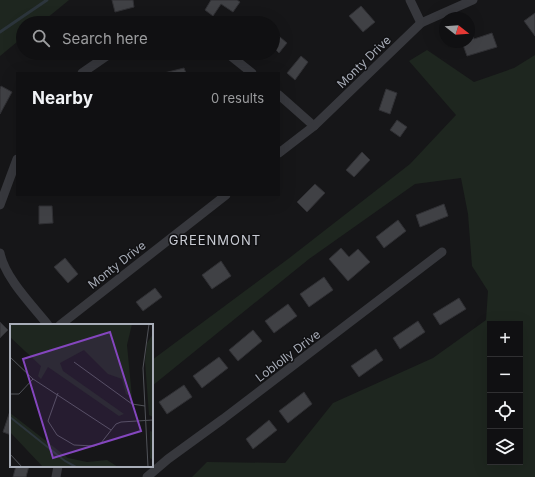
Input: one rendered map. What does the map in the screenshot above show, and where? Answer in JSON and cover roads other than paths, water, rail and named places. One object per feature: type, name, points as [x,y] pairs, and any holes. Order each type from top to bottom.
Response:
[{"type":"street","points":[[410,0],[421,23]]},
{"type":"street","name":"Monty Drive","points":[[280,152],[314,126],[421,23],[473,0]]},
{"type":"street","points":[[83,72],[101,60]]},
{"type":"street","points":[[236,60],[251,72]]},
{"type":"street","points":[[280,96],[314,126]]},
{"type":"street","points":[[0,205],[16,161]]},
{"type":"street","name":"Monty Drive","points":[[61,324],[225,196]]},
{"type":"street","name":"Loblolly Drive","points":[[147,477],[168,459],[248,401],[442,252]]},
{"type":"street","points":[[0,253],[2,260],[17,286],[47,324]]},
{"type":"street","points":[[56,477],[58,467]]},
{"type":"waterway","points":[[24,16],[47,0]]},
{"type":"waterway","points":[[0,32],[16,21]]},
{"type":"district","name":"GREENMONT","points":[[215,240]]}]
